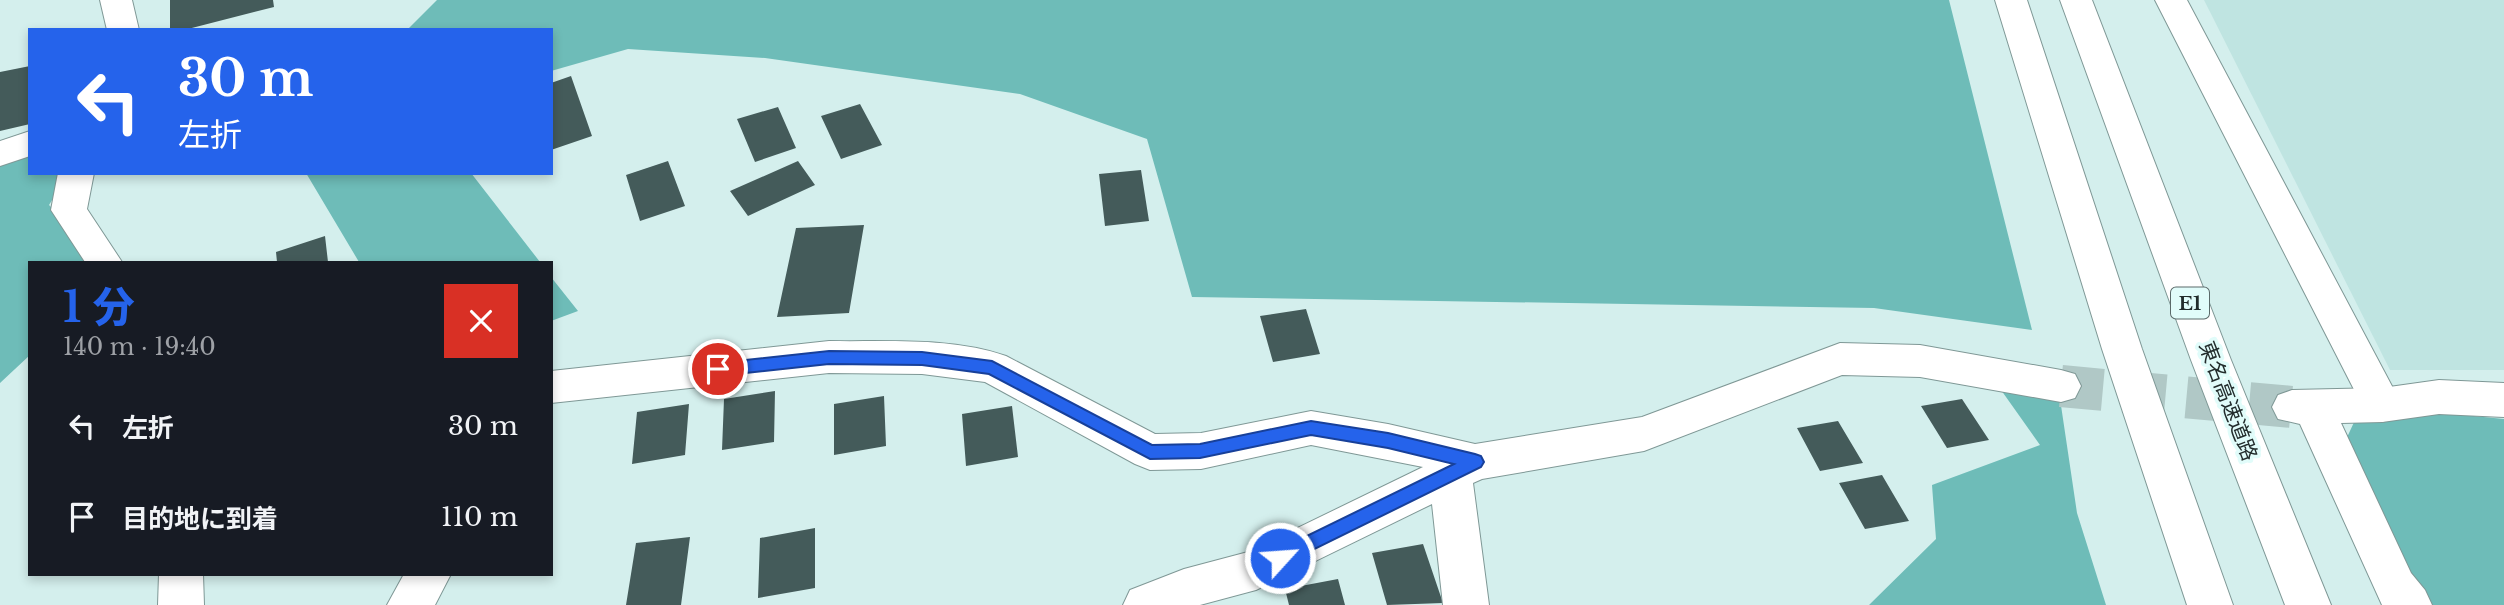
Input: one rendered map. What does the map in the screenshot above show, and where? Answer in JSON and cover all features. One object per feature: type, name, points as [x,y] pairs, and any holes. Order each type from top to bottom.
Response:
[{"type":"main road","points":[[116,0],[123,28]]},
{"type":"main road","points":[[2011,0],[2122,349],[2210,605]]},
{"type":"main road","name":"東名高速道路","points":[[2076,0],[2206,347],[2308,605]]},
{"type":"main road","points":[[2171,0],[2382,405]]},
{"type":"main road","points":[[0,154],[28,144]]},
{"type":"main road","points":[[76,175],[69,211],[103,261]]},
{"type":"main road","points":[[553,387],[829,358],[922,358],[992,368],[1150,452],[1200,451],[1311,428],[1388,440],[1462,468]]},
{"type":"main road","points":[[1146,605],[1184,589],[1256,570],[1462,468],[1644,434],[1840,359],[1920,361],[2061,386]]},
{"type":"main road","points":[[2409,605],[2395,587],[2303,407],[2382,405],[2439,397],[2504,400]]},
{"type":"main road","points":[[1462,468],[1466,605]]},
{"type":"main road","points":[[181,576],[181,605]]},
{"type":"main road","points":[[410,605],[428,576]]},
{"type":"shaded area","points":[[437,0],[1949,0],[2032,330],[1874,308],[1192,297],[1147,139],[1020,94],[765,58],[628,49],[553,70],[553,28],[409,28]]},
{"type":"shaded area","points":[[2204,0],[2504,0],[2504,370],[2390,370]]},
{"type":"shaded area","points":[[28,147],[28,175],[68,175],[49,205],[96,252],[95,261],[28,261],[28,357],[0,383],[0,154]]},
{"type":"shaded area","points":[[307,175],[473,175],[539,261],[358,261]]},
{"type":"shaded area","points":[[553,280],[578,311],[553,320]]},
{"type":"shaded area","points":[[1989,373],[2059,392],[2077,513],[2106,605],[1869,605],[1936,539],[1932,485],[2040,445]]},
{"type":"shaded area","points":[[2362,405],[2504,419],[2504,605],[2420,605],[2337,459]]},
{"type":"building","points":[[170,0],[273,0],[274,7],[192,28],[170,28]]},
{"type":"building","points":[[28,66],[28,124],[0,131],[0,72]]},
{"type":"building","points":[[571,76],[592,136],[553,149],[553,82]]},
{"type":"building","points":[[860,104],[882,145],[841,159],[821,116]]},
{"type":"building","points":[[778,107],[796,148],[755,162],[737,119]]},
{"type":"building","points":[[668,161],[685,206],[640,221],[626,175]]},
{"type":"building","points":[[798,161],[815,185],[748,216],[730,191]]},
{"type":"building","points":[[1141,170],[1149,221],[1105,226],[1099,174]]},
{"type":"building","points":[[864,225],[849,313],[777,317],[796,228]]},
{"type":"building","points":[[325,236],[328,261],[277,261],[276,252]]},
{"type":"building","points":[[1306,309],[1320,354],[1273,362],[1260,316]]},
{"type":"building","points":[[775,391],[774,442],[722,450],[724,399]]},
{"type":"building","points":[[884,396],[886,446],[834,455],[834,404]]},
{"type":"building","points":[[1962,399],[1989,440],[1947,448],[1921,406]]},
{"type":"building","points":[[689,404],[685,455],[632,464],[637,412]]},
{"type":"building","points":[[1012,406],[1018,457],[966,466],[962,414]]},
{"type":"building","points":[[1838,421],[1863,463],[1820,471],[1797,428]]},
{"type":"building","points":[[1882,475],[1909,521],[1865,529],[1839,483]]},
{"type":"building","points":[[815,528],[815,588],[758,598],[760,538]]},
{"type":"building","points":[[690,537],[681,605],[626,605],[636,543]]},
{"type":"building","points":[[1423,544],[1443,603],[1387,605],[1372,553]]},
{"type":"building","points":[[1338,579],[1345,605],[1289,605],[1285,589]]},
{"type":"tunnel","points":[[2061,386],[2292,407]]},
{"type":"route","points":[[718,369],[829,358],[922,358],[992,368],[1150,452],[1200,451],[1311,428],[1388,440],[1475,462],[1280,558]]}]
